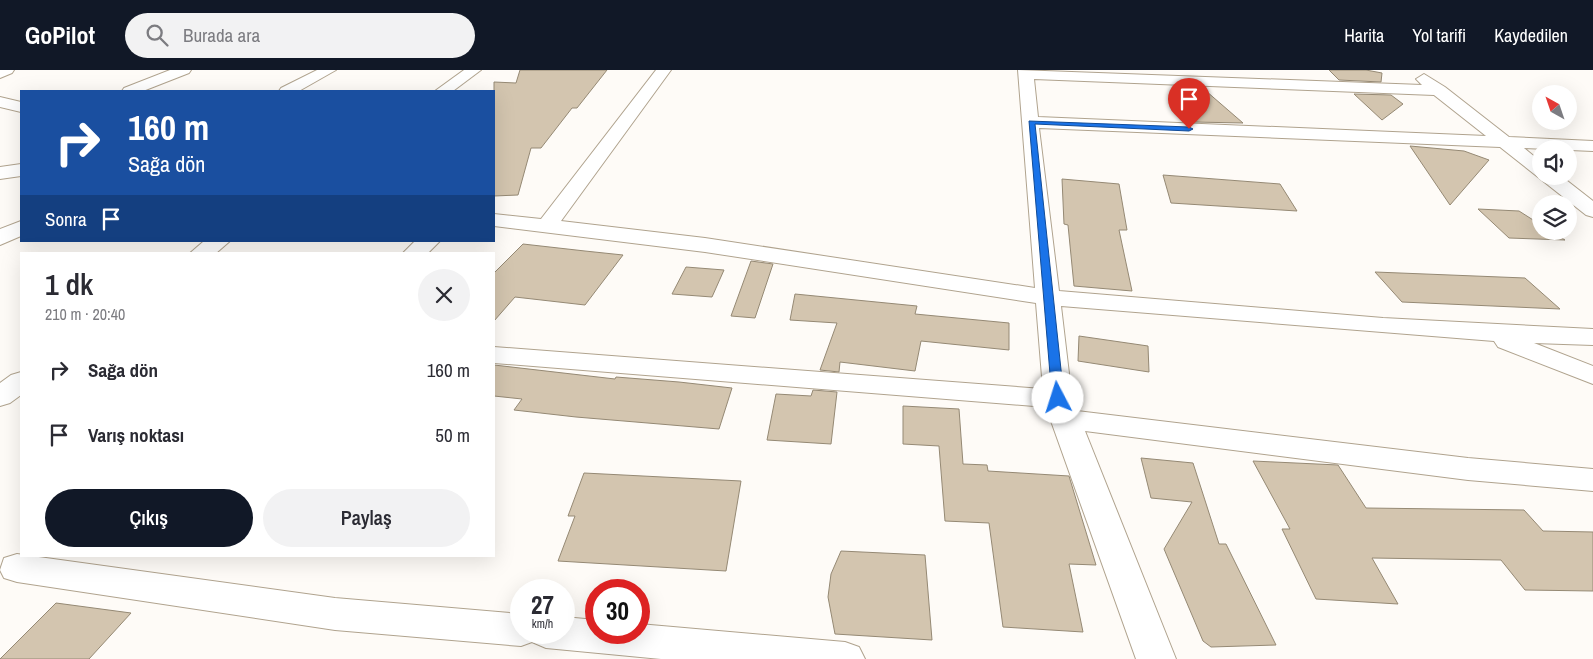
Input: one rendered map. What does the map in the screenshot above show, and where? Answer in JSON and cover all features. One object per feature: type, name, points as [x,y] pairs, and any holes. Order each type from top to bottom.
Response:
[{"type":"street","points":[[0,73],[7,70]]},
{"type":"street","points":[[133,90],[184,70]]},
{"type":"street","points":[[289,90],[329,70]]},
{"type":"street","points":[[444,90],[474,70]]},
{"type":"street","points":[[548,225],[664,70]]},
{"type":"street","points":[[1413,70],[1532,164]]},
{"type":"street","points":[[1156,659],[1062,409],[1025,72],[1439,90]]},
{"type":"street","points":[[0,102],[20,107]]},
{"type":"street","points":[[1031,122],[1593,146]]},
{"type":"street","points":[[0,173],[20,170]]},
{"type":"street","points":[[1560,185],[1593,211]]},
{"type":"street","points":[[495,220],[705,245],[1050,298],[1490,333],[1593,337]]},
{"type":"street","points":[[0,238],[20,228]]},
{"type":"street","points":[[203,252],[218,242]]},
{"type":"street","points":[[415,252],[428,242]]},
{"type":"street","points":[[1490,333],[1593,376]]},
{"type":"street","points":[[495,355],[1062,409],[1468,469],[1593,480]]},
{"type":"street","points":[[0,397],[20,382]]},
{"type":"street","points":[[15,568],[334,614],[510,629]]},
{"type":"street","points":[[575,635],[844,659]]},
{"type":"building","points":[[520,70],[607,70],[577,108],[572,108],[541,148],[531,148],[518,195],[495,196],[494,82],[516,83]]},
{"type":"building","points":[[1329,70],[1366,70],[1382,73],[1381,82],[1339,80]]},
{"type":"building","points":[[1206,91],[1243,123],[1194,122],[1172,92]]},
{"type":"building","points":[[1354,94],[1391,95],[1403,104],[1382,120]]},
{"type":"building","points":[[1410,146],[1464,151],[1489,160],[1450,205]]},
{"type":"building","points":[[1163,175],[1280,184],[1297,211],[1171,203]]},
{"type":"building","points":[[1062,179],[1119,184],[1127,230],[1119,230],[1132,291],[1074,286],[1068,225],[1064,224]]},
{"type":"building","points":[[1478,209],[1519,211],[1532,219],[1532,239],[1509,238]]},
{"type":"building","points":[[523,244],[623,255],[585,305],[515,297],[495,320],[495,272]]},
{"type":"building","points":[[751,261],[773,264],[755,318],[731,316]]},
{"type":"building","points":[[686,267],[724,270],[712,297],[672,294]]},
{"type":"building","points":[[1375,272],[1525,278],[1560,309],[1402,302]]},
{"type":"building","points":[[795,294],[917,306],[915,314],[1009,323],[1009,350],[921,341],[915,371],[840,362],[839,372],[820,370],[837,323],[790,320]]},
{"type":"building","points":[[1079,336],[1148,346],[1149,372],[1078,361]]},
{"type":"building","points":[[495,365],[615,379],[616,377],[732,388],[719,429],[514,410],[522,399],[495,396]]},
{"type":"building","points":[[813,390],[837,392],[831,444],[767,440],[776,394],[811,396]]},
{"type":"building","points":[[903,406],[959,409],[963,464],[987,465],[988,471],[1069,476],[1096,565],[1069,564],[1083,632],[1003,627],[989,523],[945,521],[939,446],[903,444]]},
{"type":"building","points":[[1141,458],[1193,463],[1219,544],[1226,544],[1276,645],[1211,647],[1203,641],[1164,549],[1192,502],[1151,498]]},
{"type":"building","points":[[1253,461],[1338,465],[1366,508],[1524,510],[1543,531],[1593,532],[1593,591],[1525,590],[1501,560],[1372,558],[1398,604],[1316,599],[1282,529],[1290,529]]},
{"type":"building","points":[[584,473],[741,481],[726,571],[558,561],[575,516],[568,516]]},
{"type":"building","points":[[841,551],[925,555],[932,640],[835,634],[828,597],[831,574]]},
{"type":"building","points":[[56,603],[131,613],[89,659],[0,659]]},
{"type":"route","points":[[1058,398],[1050,298],[1031,122],[1189,129]]}]
